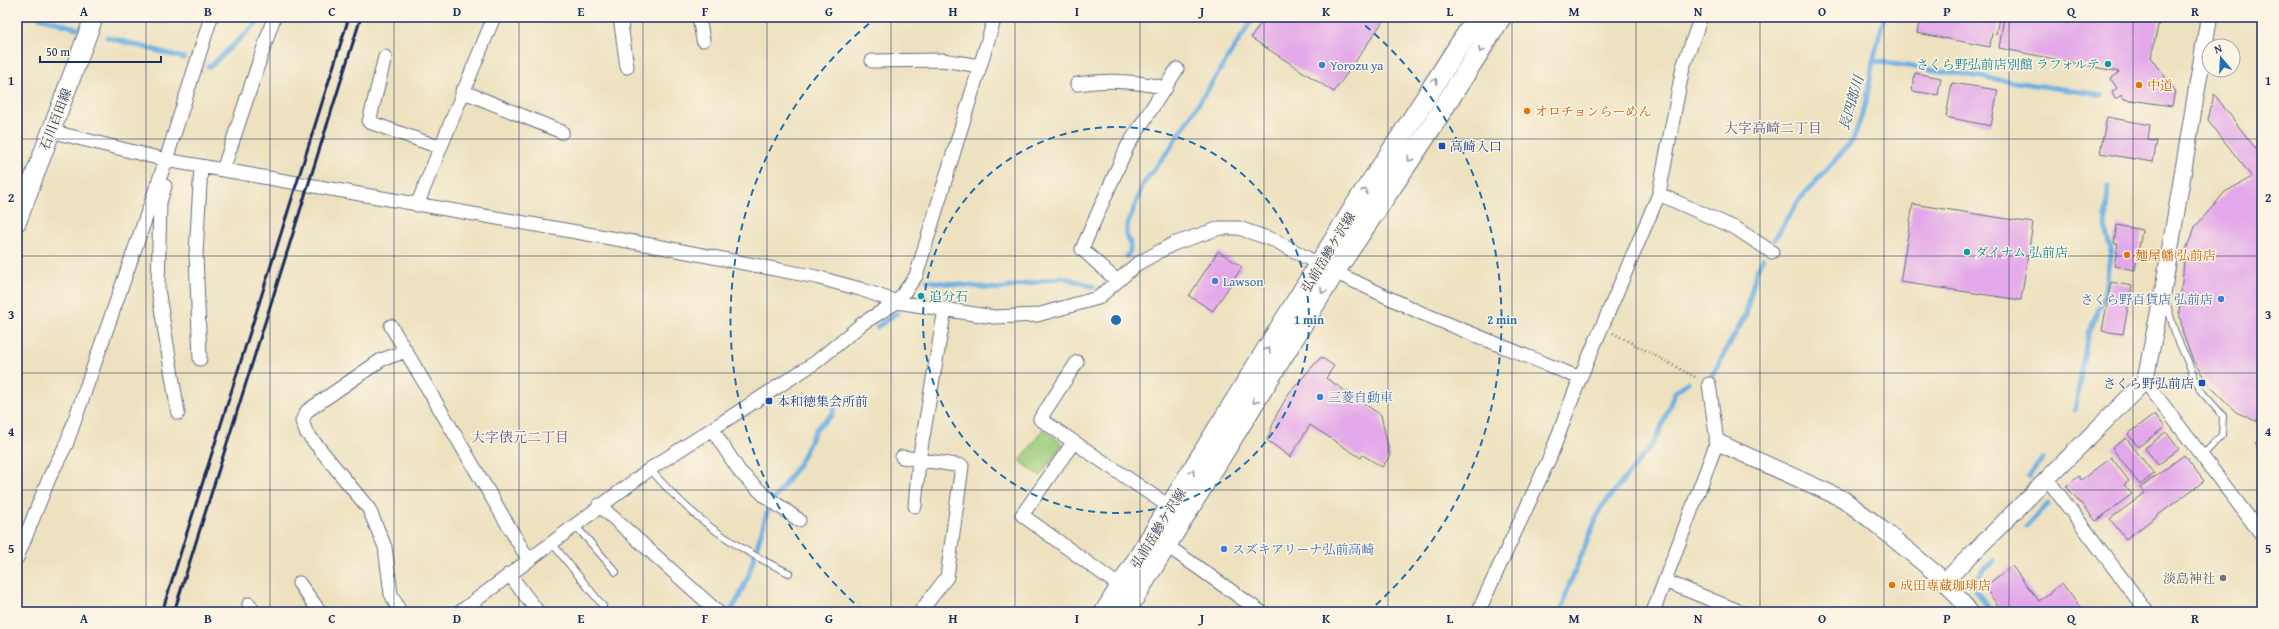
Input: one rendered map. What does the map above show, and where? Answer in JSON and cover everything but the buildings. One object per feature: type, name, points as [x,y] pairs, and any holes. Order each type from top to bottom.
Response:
[{"type":"main road","name":"石川百田線","points":[[17,222],[94,17]]},
{"type":"main road","name":"弘前岳鰺ケ沢線","points":[[1105,612],[1170,507],[1328,268],[1441,72],[1478,17]]},
{"type":"main road","points":[[1125,612],[1166,545],[1328,268],[1425,137],[1502,17]]},
{"type":"street","points":[[17,558],[50,476],[66,445],[169,161],[211,17]]},
{"type":"street","points":[[223,170],[274,17]]},
{"type":"street","points":[[417,205],[439,147],[494,17]]},
{"type":"street","points":[[620,17],[627,67]]},
{"type":"street","points":[[699,17],[703,40]]},
{"type":"street","points":[[460,612],[599,505],[650,468],[810,366],[863,323],[897,302],[916,276],[995,17]]},
{"type":"street","points":[[1478,612],[1550,457],[1580,378],[1659,194],[1683,67],[1701,17]]},
{"type":"street","points":[[1945,581],[2048,480],[2145,381],[2163,291],[2209,17]]},
{"type":"street","points":[[385,57],[369,122],[439,147]]},
{"type":"street","points":[[872,61],[942,60],[980,66]]},
{"type":"street","points":[[1117,281],[1082,249],[1127,147],[1177,69]]},
{"type":"street","points":[[1076,84],[1096,81],[1145,83],[1166,88]]},
{"type":"street","points":[[462,91],[562,132]]},
{"type":"street","points":[[50,131],[169,161],[656,246],[816,277],[860,289],[897,302],[994,317],[1038,315],[1098,298],[1137,264],[1173,244],[1220,228],[1239,228],[1266,237],[1419,312],[1580,378]]},
{"type":"street","points":[[169,161],[160,202],[158,289],[178,413]]},
{"type":"street","points":[[200,359],[196,254],[201,166]]},
{"type":"street","points":[[1659,194],[1737,229],[1772,252]]},
{"type":"street","points":[[915,506],[919,460],[945,309]]},
{"type":"street","points":[[391,326],[528,559]]},
{"type":"street","points":[[400,612],[391,594],[385,547],[369,509],[306,432],[302,421],[307,411],[381,360],[406,351]]},
{"type":"street","points":[[1077,362],[1040,419],[1073,443],[1170,507]]},
{"type":"street","points":[[2145,381],[2262,535]]},
{"type":"street","points":[[1653,612],[1718,442],[1709,384]]},
{"type":"street","points":[[712,429],[740,472],[766,496],[799,520]]},
{"type":"street","points":[[1718,442],[1843,499],[1945,581],[1970,612]]},
{"type":"street","points":[[1073,443],[1022,515],[1121,587]]},
{"type":"street","points":[[902,457],[962,466],[947,577],[920,612]]},
{"type":"street","points":[[2048,480],[2147,612]]},
{"type":"street","points":[[599,505],[718,612]]},
{"type":"street","points":[[1166,545],[1261,612]]},
{"type":"street","points":[[509,574],[538,612]]},
{"type":"street","points":[[1665,580],[1741,612]]},
{"type":"street","points":[[299,583],[320,612]]},
{"type":"lane","points":[[2163,291],[2175,333],[2200,390],[2223,416],[2222,435],[2202,456]]},
{"type":"lane","points":[[650,468],[670,493],[696,517],[758,559],[789,573]]},
{"type":"lane","points":[[574,524],[616,572]]},
{"type":"lane","points":[[551,542],[603,606]]},
{"type":"path","points":[[1602,327],[1709,384]]},
{"type":"green space","points":[[1043,429],[1063,444],[1040,476],[1020,461]]},
{"type":"waterway","points":[[39,17],[79,29]]},
{"type":"waterway","points":[[209,66],[211,66],[263,17]]},
{"type":"waterway","points":[[1127,256],[1130,251],[1130,242],[1126,235],[1127,227],[1143,184],[1169,150],[1254,17]]},
{"type":"waterway","name":"長四郎川","points":[[1774,240],[1799,200],[1853,140],[1866,103],[1873,61],[1884,17]]},
{"type":"waterway","points":[[107,37],[184,58]]},
{"type":"waterway","points":[[1873,61],[2102,95]]},
{"type":"waterway","points":[[2075,409],[2088,333],[2104,298],[2111,248],[2105,226],[2108,187]]},
{"type":"waterway","points":[[1712,376],[1746,314],[1756,272],[1763,258]]},
{"type":"waterway","points":[[927,281],[999,289],[1063,277],[1094,287]]},
{"type":"waterway","points":[[877,327],[897,313]]},
{"type":"waterway","points":[[1561,612],[1567,591],[1600,509],[1653,444],[1659,433],[1675,392],[1688,382]]},
{"type":"waterway","points":[[730,612],[738,599],[749,574],[769,506],[799,464],[816,429],[832,415],[836,403]]},
{"type":"waterway","points":[[2029,477],[2042,459]]},
{"type":"waterway","points":[[2027,526],[2048,504]]},
{"type":"waterway","points":[[1991,612],[1976,590],[1975,579],[1993,561]]},
{"type":"railway","points":[[162,612],[349,17]]},
{"type":"railway","points":[[174,612],[361,17]]},
{"type":"place","name":"さくら野弘前店別館 ラフォルテ","points":[[2108,64]]},
{"type":"place","name":"Yorozu ya","points":[[1322,65]]},
{"type":"place","name":"中道","points":[[2139,85]]},
{"type":"place","name":"オロチョンらーめん","points":[[1527,111]]},
{"type":"place","name":"高崎入口","points":[[1442,146]]},
{"type":"place","name":"ダイナム 弘前店","points":[[1967,252]]},
{"type":"place","name":"麺屋幡 弘前店","points":[[2127,255]]},
{"type":"place","name":"Lawson","points":[[1215,281]]},
{"type":"place","name":"追分石","points":[[921,296]]},
{"type":"place","name":"さくら野百貨店 弘前店","points":[[2221,299]]},
{"type":"place","name":"さくら野弘前店","points":[[2202,383]]},
{"type":"place","name":"三菱自動車","points":[[1320,397]]},
{"type":"place","name":"本和徳集会所前","points":[[769,401]]},
{"type":"place","name":"スズキアリーナ弘前高崎","points":[[1224,549]]},
{"type":"place","name":"淡島神社","points":[[2223,578]]},
{"type":"place","name":"成田専蔵珈琲店","points":[[1892,585]]},
{"type":"district","name":"大字高崎二丁目","points":[[1773,128]]},
{"type":"district","name":"大字俵元二丁目","points":[[520,437]]}]
